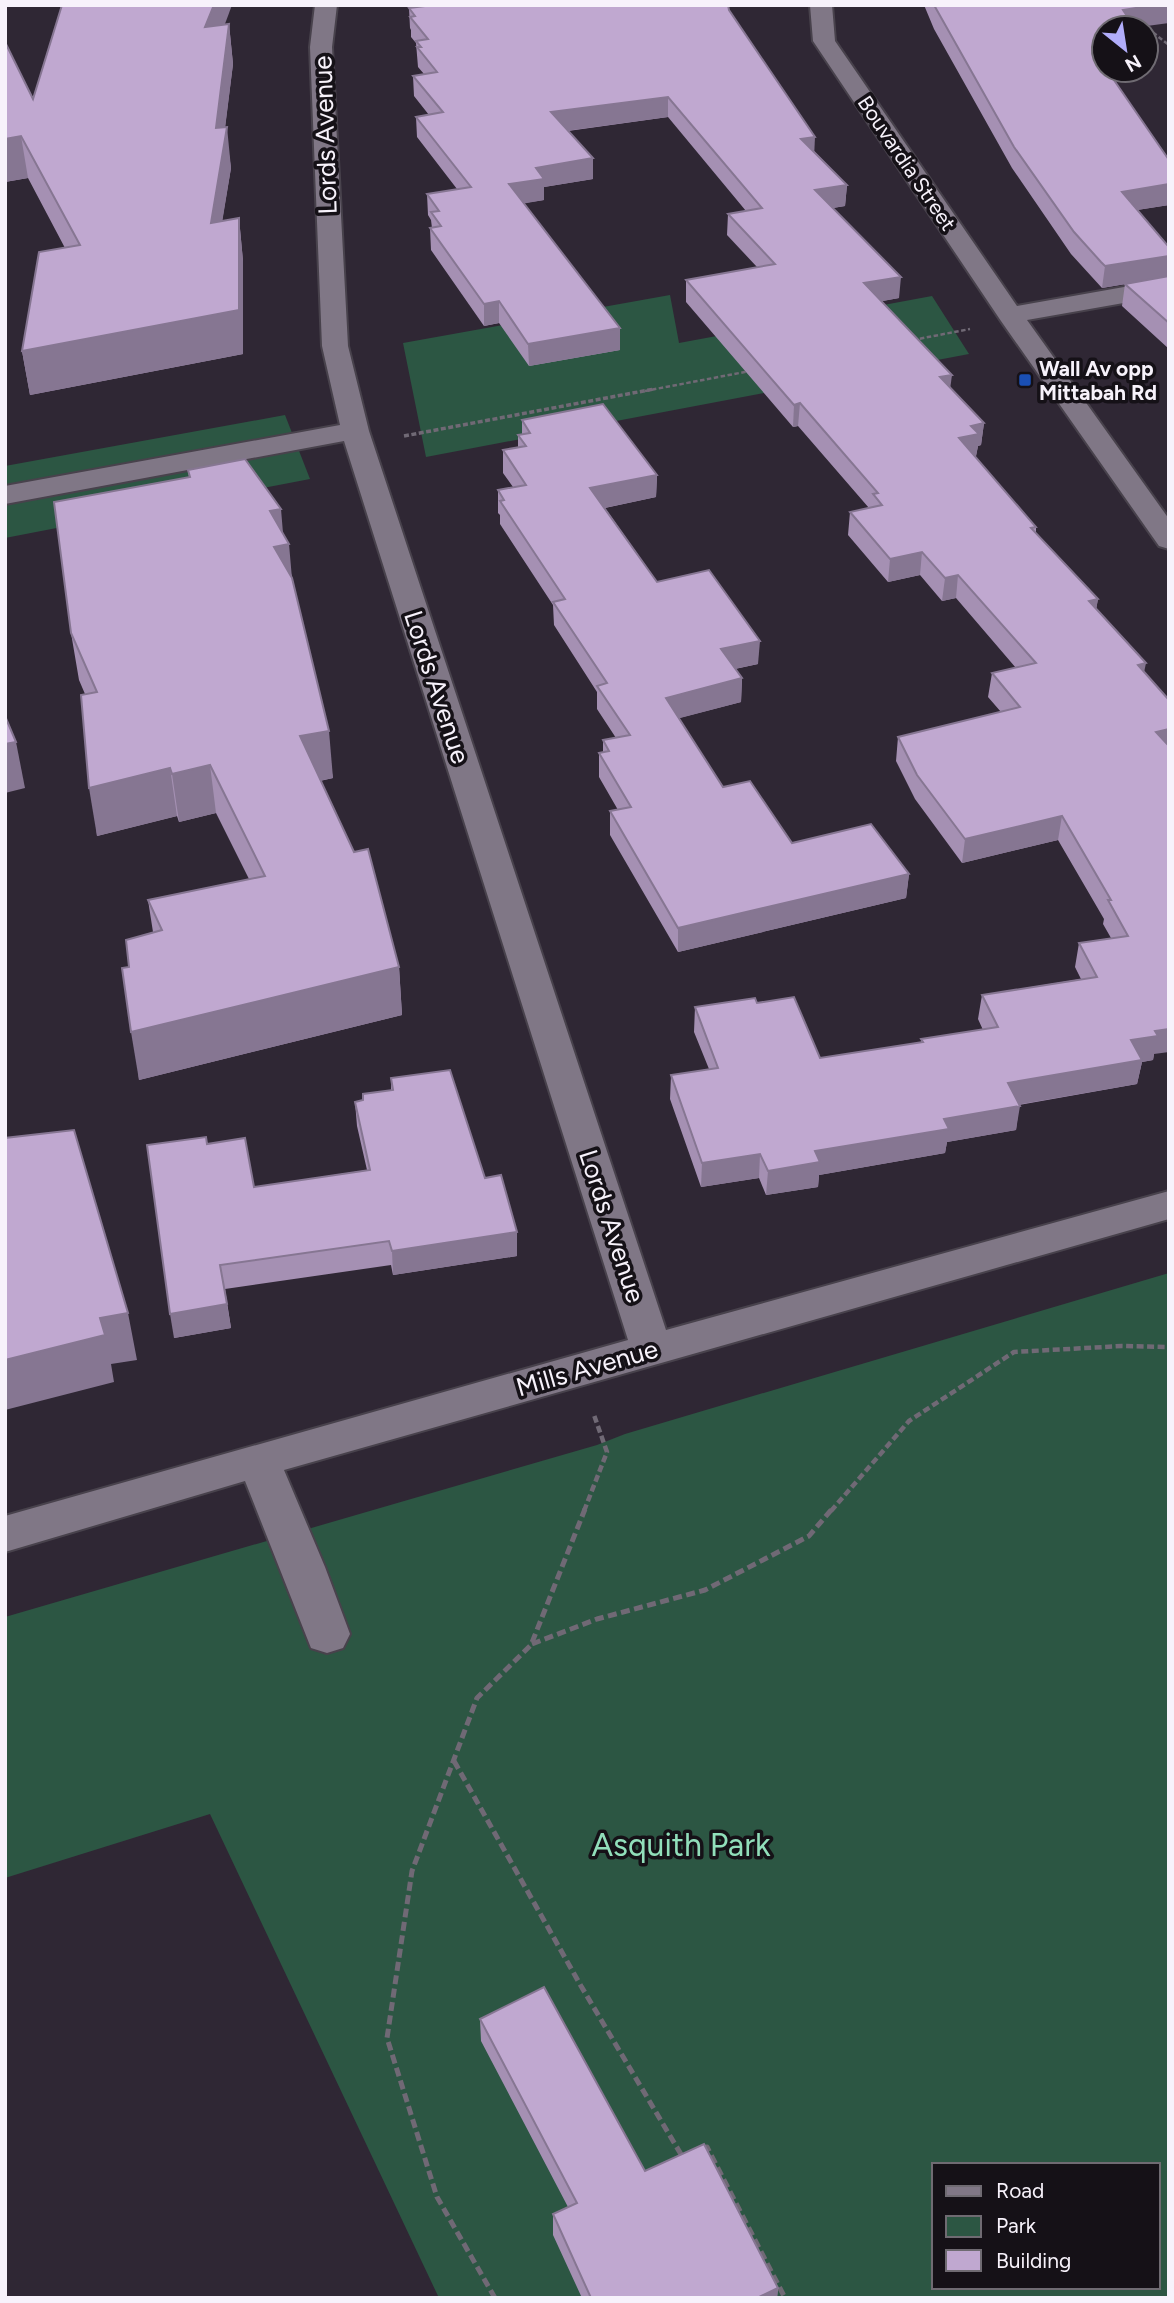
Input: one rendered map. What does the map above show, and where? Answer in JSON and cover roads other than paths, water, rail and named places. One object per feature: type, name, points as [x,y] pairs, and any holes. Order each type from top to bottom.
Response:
[{"type":"street","name":"Lords Avenue","points":[[326,5],[321,47],[335,346],[357,438],[652,1350]]},
{"type":"street","name":"Bouvardia Street","points":[[821,5],[824,41],[1012,318],[1169,540]]},
{"type":"street","points":[[1012,318],[1169,287]]},
{"type":"street","points":[[5,495],[289,441],[357,438]]},
{"type":"street","name":"Mills Avenue","points":[[5,1534],[258,1460],[1169,1205]]},
{"type":"street","points":[[258,1460],[303,1567],[327,1634]]},
{"type":"place","name":"Wall Av opp Mittabah Rd","points":[[1025,380]]},
{"type":"park label","name":"Asquith Park","points":[[681,1845]]}]
